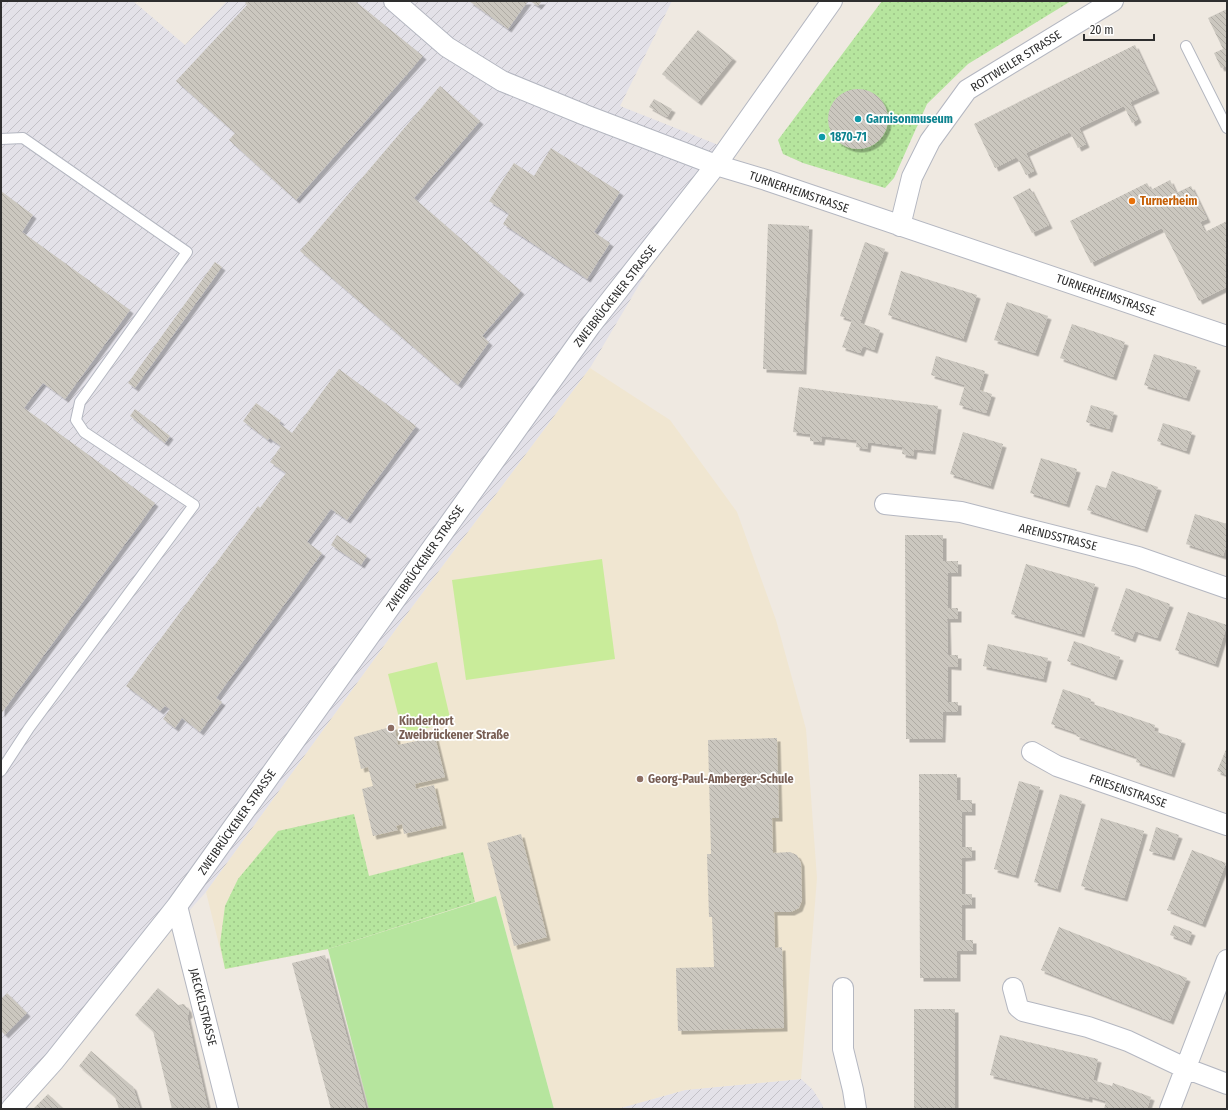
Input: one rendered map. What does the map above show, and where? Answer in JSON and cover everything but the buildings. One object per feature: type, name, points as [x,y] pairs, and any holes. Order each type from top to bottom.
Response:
[{"type":"street","name":"TURNERHEIMSTRASSE","points":[[394,1],[447,47],[502,81],[585,116],[716,165],[766,180],[1227,336]]},
{"type":"street","name":"ZWEIBRÜCKENER STRASSE","points":[[11,1109],[54,1061],[177,906],[591,325],[716,165],[832,1]]},
{"type":"street","name":"ROTTWEILER STRASSE","points":[[900,226],[912,177],[930,141],[967,90],[1113,1]]},
{"type":"street","name":"ARENDSSTRASSE","points":[[885,504],[961,512],[1138,557],[1227,588]]},
{"type":"street","name":"FRIESENSTRASSE","points":[[1032,752],[1057,766],[1227,825]]},
{"type":"street","name":"JAECKELSTRASSE","points":[[177,906],[228,1109]]},
{"type":"street","points":[[1170,1109],[1227,960]]},
{"type":"street","points":[[843,988],[843,1049],[856,1109]]},
{"type":"street","points":[[1013,988],[1018,1007],[1024,1011],[1088,1027],[1128,1041],[1185,1068],[1227,1084]]},
{"type":"lane","points":[[1186,46],[1227,128]]},
{"type":"lane","points":[[1,139],[23,138],[187,252],[80,402],[76,420],[84,432],[194,505],[29,728],[1,772]]},
{"type":"shaded area","points":[[1,1],[133,1],[185,45],[227,1],[672,1],[620,106],[721,146],[590,368],[410,610],[206,892],[8,1109],[1,1109]]},
{"type":"shaded area","name":"Georg-Paul-Amberger-Schule","points":[[590,368],[670,420],[737,512],[776,620],[806,729],[817,878],[801,1079],[685,1090],[617,1109],[554,1109],[496,896],[328,949],[225,969],[206,892],[410,610]]},
{"type":"shaded area","points":[[801,1079],[813,1090],[823,1106],[823,1109],[617,1109],[685,1090]]},
{"type":"green space","points":[[882,1],[1071,1],[968,64],[927,104],[894,178],[885,188],[803,163],[783,154],[778,140]]},
{"type":"green space","points":[[602,559],[615,659],[466,680],[452,580]]},
{"type":"green space","points":[[437,662],[451,722],[403,734],[388,674]]},
{"type":"green space","points":[[354,814],[369,876],[463,852],[475,902],[328,949],[225,969],[220,944],[225,906],[238,879],[278,831]]},
{"type":"green space","points":[[496,896],[554,1109],[369,1109],[328,949]]},
{"type":"place","name":"Garnisonmuseum","points":[[858,119]]},
{"type":"place","name":"1870-71","points":[[822,137]]},
{"type":"place","name":"Turnerheim","points":[[1132,201]]},
{"type":"place","name":"Kinderhort Zweibrückener Straße","points":[[391,728]]},
{"type":"place","name":"Georg-Paul-Amberger-Schule","points":[[640,779]]}]
